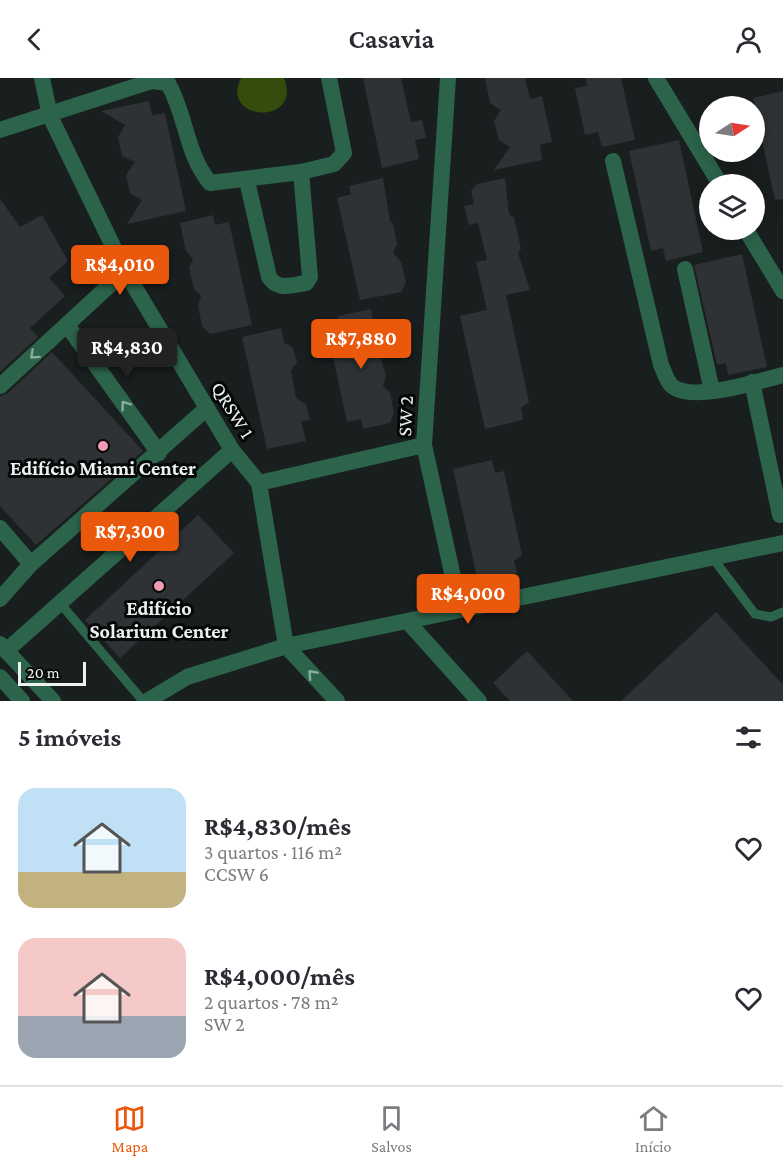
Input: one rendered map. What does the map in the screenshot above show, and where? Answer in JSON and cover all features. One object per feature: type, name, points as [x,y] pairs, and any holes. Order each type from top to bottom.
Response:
[{"type":"street","name":"QRSW 1","points":[[42,78],[50,116],[125,271],[232,450],[259,483],[286,646]]},
{"type":"street","points":[[0,130],[50,116],[152,81],[168,83],[176,97],[195,164],[210,183],[247,181],[334,164],[344,153],[328,78]]},
{"type":"street","name":"SW 2","points":[[448,78],[424,445],[459,609]]},
{"type":"street","points":[[657,78],[714,174]]},
{"type":"street","points":[[613,161],[661,365],[672,386],[685,392],[712,392],[783,375]]},
{"type":"street","points":[[247,181],[269,277],[274,284],[289,286],[306,283],[310,277],[301,172]]},
{"type":"street","points":[[752,240],[783,291]]},
{"type":"street","points":[[685,269],[712,392]]},
{"type":"street","points":[[0,386],[125,271]]},
{"type":"street","points":[[67,325],[159,453]]},
{"type":"street","points":[[752,382],[780,515]]},
{"type":"street","points":[[0,599],[31,564],[159,453],[207,408]]},
{"type":"street","points":[[259,483],[424,445]]},
{"type":"street","points":[[53,701],[3,648],[59,602],[232,450]]},
{"type":"street","points":[[0,528],[31,564]]},
{"type":"street","points":[[154,699],[187,677],[220,664],[286,646],[783,543]]},
{"type":"street","points":[[408,622],[479,701]]},
{"type":"street","points":[[286,646],[337,701]]},
{"type":"street","points":[[0,677],[22,701]]},
{"type":"lane","points":[[712,557],[755,614],[771,617],[783,612]]},
{"type":"lane","points":[[59,602],[154,699]]},
{"type":"green space","points":[[241,78],[284,78],[287,94],[282,104],[273,111],[250,110],[241,103],[237,93]]},
{"type":"building","points":[[363,78],[401,78],[411,122],[422,120],[426,138],[415,140],[419,159],[382,168]]},
{"type":"building","points":[[485,78],[525,78],[530,99],[542,96],[552,142],[540,145],[542,160],[494,170],[510,147],[499,140],[494,121],[501,110],[490,103]]},
{"type":"building","points":[[586,78],[621,78],[635,140],[602,147],[598,132],[585,135],[575,88],[587,86]]},
{"type":"building","points":[[783,91],[783,199],[775,200],[765,155],[765,96],[762,96]]},
{"type":"building","points":[[149,101],[152,115],[165,113],[186,211],[127,224],[142,200],[130,193],[126,175],[135,162],[122,156],[118,137],[125,125],[101,111]]},
{"type":"building","points":[[679,140],[703,252],[666,261],[663,248],[651,251],[629,151]]},
{"type":"building","points":[[383,178],[390,221],[393,224],[397,244],[393,253],[401,262],[406,282],[401,292],[360,300],[337,198],[351,194],[349,186]]},
{"type":"building","points":[[505,178],[509,214],[514,218],[521,249],[518,253],[530,290],[506,295],[529,402],[521,408],[523,420],[485,429],[460,316],[487,310],[476,262],[487,260],[478,223],[469,225],[464,206],[474,204],[471,191],[477,184]]},
{"type":"building","points":[[0,199],[20,227],[42,215],[68,261],[49,278],[65,296],[30,328],[38,337],[0,372]]},
{"type":"building","points":[[213,215],[215,225],[229,222],[252,325],[210,334],[202,326],[198,306],[201,296],[194,289],[189,268],[193,259],[186,251],[180,223]]},
{"type":"building","points":[[742,254],[767,367],[728,375],[726,363],[717,365],[694,265]]},
{"type":"building","points":[[371,309],[386,376],[383,386],[390,393],[394,413],[390,423],[363,429],[361,419],[347,422],[327,329],[340,326],[338,316]]},
{"type":"building","points":[[281,328],[284,342],[293,348],[297,362],[291,371],[296,398],[306,404],[310,420],[301,421],[306,441],[267,449],[242,337]]},
{"type":"building","name":"Edifício Miami Center","points":[[52,352],[143,451],[36,545],[0,506],[0,396],[7,394]]},
{"type":"building","points":[[492,460],[495,473],[504,471],[522,555],[514,561],[517,573],[478,582],[453,469]]},
{"type":"building","name":"Edifício Solarium Center","points":[[198,515],[234,553],[120,658],[85,620]]},
{"type":"building","points":[[716,612],[783,685],[783,701],[621,701]]},
{"type":"building","points":[[527,651],[573,701],[510,701],[493,683]]},
{"type":"place","name":"Edifício Miami Center","points":[[103,446]]},
{"type":"place","name":"Edifício Solarium Center","points":[[159,586]]}]
